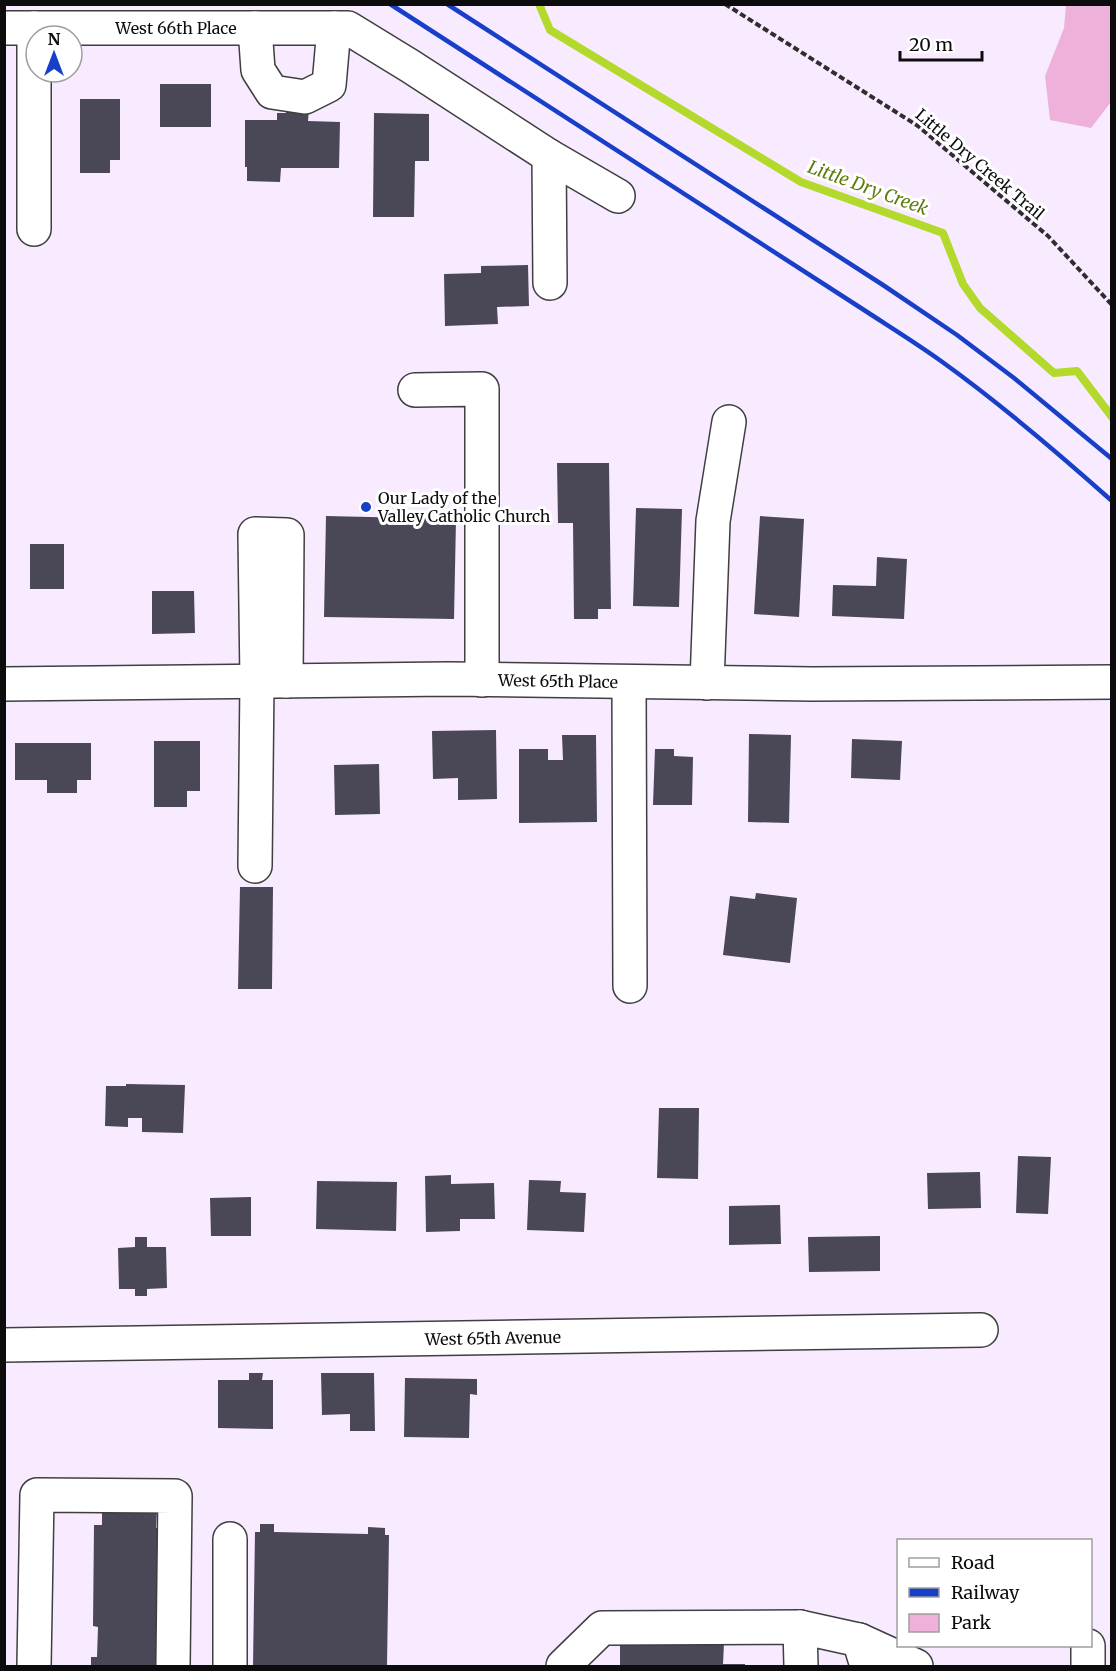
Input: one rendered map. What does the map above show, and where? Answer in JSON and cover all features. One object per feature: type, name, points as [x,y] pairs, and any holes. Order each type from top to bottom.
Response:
[{"type":"street","name":"West 66th Place","points":[[19,28],[341,28]]},
{"type":"street","points":[[19,28],[34,230]]},
{"type":"street","points":[[255,28],[258,70],[272,92],[305,97],[329,85],[341,28],[410,66],[549,156],[618,196]]},
{"type":"street","points":[[549,156],[550,283]]},
{"type":"street","points":[[414,390],[482,389],[482,680]]},
{"type":"street","points":[[707,682],[713,521],[729,422]]},
{"type":"street","points":[[255,867],[271,681],[271,645]]},
{"type":"street","name":"West 65th Place","points":[[4,684],[482,680],[836,684],[1112,682]]},
{"type":"street","points":[[629,682],[630,986]]},
{"type":"street","name":"West 65th Avenue","points":[[4,1346],[981,1330]]},
{"type":"street","points":[[34,1666],[37,1495],[175,1496],[173,1666]]},
{"type":"street","points":[[230,1539],[230,1666]]},
{"type":"street","points":[[800,1627],[801,1666]]},
{"type":"street","points":[[563,1666],[602,1628],[800,1627],[863,1653],[916,1666]]},
{"type":"street","points":[[1088,1647],[1088,1666]]},
{"type":"path","name":"Little Dry Creek Trail","points":[[725,4],[918,126],[1048,236],[1112,305]]},
{"type":"green space","points":[[1066,5],[1111,5],[1111,102],[1091,128],[1050,120],[1045,76],[1064,28]]},
{"type":"building","points":[[160,84],[211,84],[211,127],[160,127]]},
{"type":"building","points":[[80,99],[120,99],[120,160],[110,160],[110,173],[80,173]]},
{"type":"building","points":[[286,109],[309,109],[308,121],[340,122],[339,168],[281,168],[280,182],[247,181],[245,120],[277,120],[277,113],[286,113]]},
{"type":"building","points":[[374,113],[429,114],[429,161],[415,161],[414,217],[373,217]]},
{"type":"building","points":[[528,265],[529,306],[497,307],[498,324],[445,326],[444,274],[481,273],[481,266]]},
{"type":"building","points":[[557,463],[609,463],[611,609],[598,609],[598,619],[574,619],[573,523],[558,523]]},
{"type":"building","points":[[636,508],[682,509],[679,607],[633,606]]},
{"type":"building","points":[[326,516],[456,519],[454,619],[324,617]]},
{"type":"building","points":[[760,516],[804,519],[799,617],[754,614]]},
{"type":"building","points":[[30,544],[64,544],[64,589],[30,589]]},
{"type":"building","points":[[877,557],[907,559],[904,619],[832,616],[833,585],[876,586]]},
{"type":"building","points":[[152,591],[194,591],[195,633],[152,634]]},
{"type":"building","points":[[496,730],[497,799],[458,800],[458,778],[433,779],[432,731]]},
{"type":"building","points":[[749,734],[791,735],[789,823],[748,822]]},
{"type":"building","points":[[562,735],[596,735],[597,822],[519,823],[519,749],[548,749],[548,760],[563,760]]},
{"type":"building","points":[[852,739],[902,741],[900,780],[851,778]]},
{"type":"building","points":[[154,741],[200,741],[200,791],[187,791],[187,807],[154,807]]},
{"type":"building","points":[[15,743],[91,743],[91,780],[77,780],[77,793],[47,793],[47,780],[15,780]]},
{"type":"building","points":[[655,749],[674,749],[674,756],[693,757],[692,805],[653,805]]},
{"type":"building","points":[[379,764],[380,814],[335,815],[334,765]]},
{"type":"building","points":[[240,887],[273,887],[272,989],[238,989]]},
{"type":"building","points":[[756,893],[797,898],[790,963],[723,955],[730,896],[755,899]]},
{"type":"building","points":[[126,1084],[185,1085],[183,1133],[142,1132],[142,1118],[128,1118],[128,1127],[105,1126],[106,1086],[126,1086]]},
{"type":"building","points":[[659,1108],[699,1108],[698,1179],[657,1178]]},
{"type":"building","points":[[1018,1156],[1051,1157],[1048,1214],[1016,1213]]},
{"type":"building","points":[[980,1172],[981,1208],[928,1209],[927,1173]]},
{"type":"building","points":[[451,1175],[451,1184],[494,1183],[495,1219],[460,1219],[460,1231],[426,1232],[425,1176]]},
{"type":"building","points":[[529,1180],[561,1181],[560,1192],[586,1193],[584,1232],[527,1230]]},
{"type":"building","points":[[317,1181],[397,1182],[396,1231],[316,1229]]},
{"type":"building","points":[[251,1197],[251,1236],[211,1236],[210,1198]]},
{"type":"building","points":[[780,1205],[781,1244],[729,1245],[729,1206]]},
{"type":"building","points":[[880,1236],[880,1271],[809,1272],[808,1237]]},
{"type":"building","points":[[135,1237],[147,1237],[147,1247],[166,1247],[167,1288],[147,1289],[147,1296],[135,1296],[135,1289],[119,1289],[118,1248],[135,1247]]},
{"type":"building","points":[[249,1373],[263,1373],[262,1380],[273,1380],[273,1429],[218,1428],[218,1380],[249,1380]]},
{"type":"building","points":[[321,1373],[374,1373],[375,1431],[350,1431],[350,1414],[322,1415]]},
{"type":"building","points":[[405,1378],[477,1379],[477,1395],[470,1394],[469,1438],[404,1437]]},
{"type":"building","points":[[102,1508],[157,1509],[156,1528],[165,1525],[160,1666],[91,1666],[91,1657],[97,1657],[98,1627],[93,1626],[94,1525],[102,1525]]},
{"type":"building","points":[[260,1524],[274,1524],[274,1532],[368,1534],[368,1527],[385,1528],[385,1535],[389,1535],[387,1666],[253,1666],[255,1532],[260,1532]]},
{"type":"building","points":[[620,1642],[724,1643],[723,1664],[745,1664],[745,1666],[620,1666]]},
{"type":"waterway","name":"Little Dry Creek","points":[[539,4],[550,30],[801,182],[943,233],[963,284],[980,308],[1054,373],[1077,371],[1112,417]]},
{"type":"railway","points":[[390,4],[932,354],[1007,411],[1112,501]]},
{"type":"railway","points":[[447,4],[957,335],[1014,378],[1112,459]]},
{"type":"place","name":"Our Lady of the Valley Catholic Church","points":[[366,507]]}]
